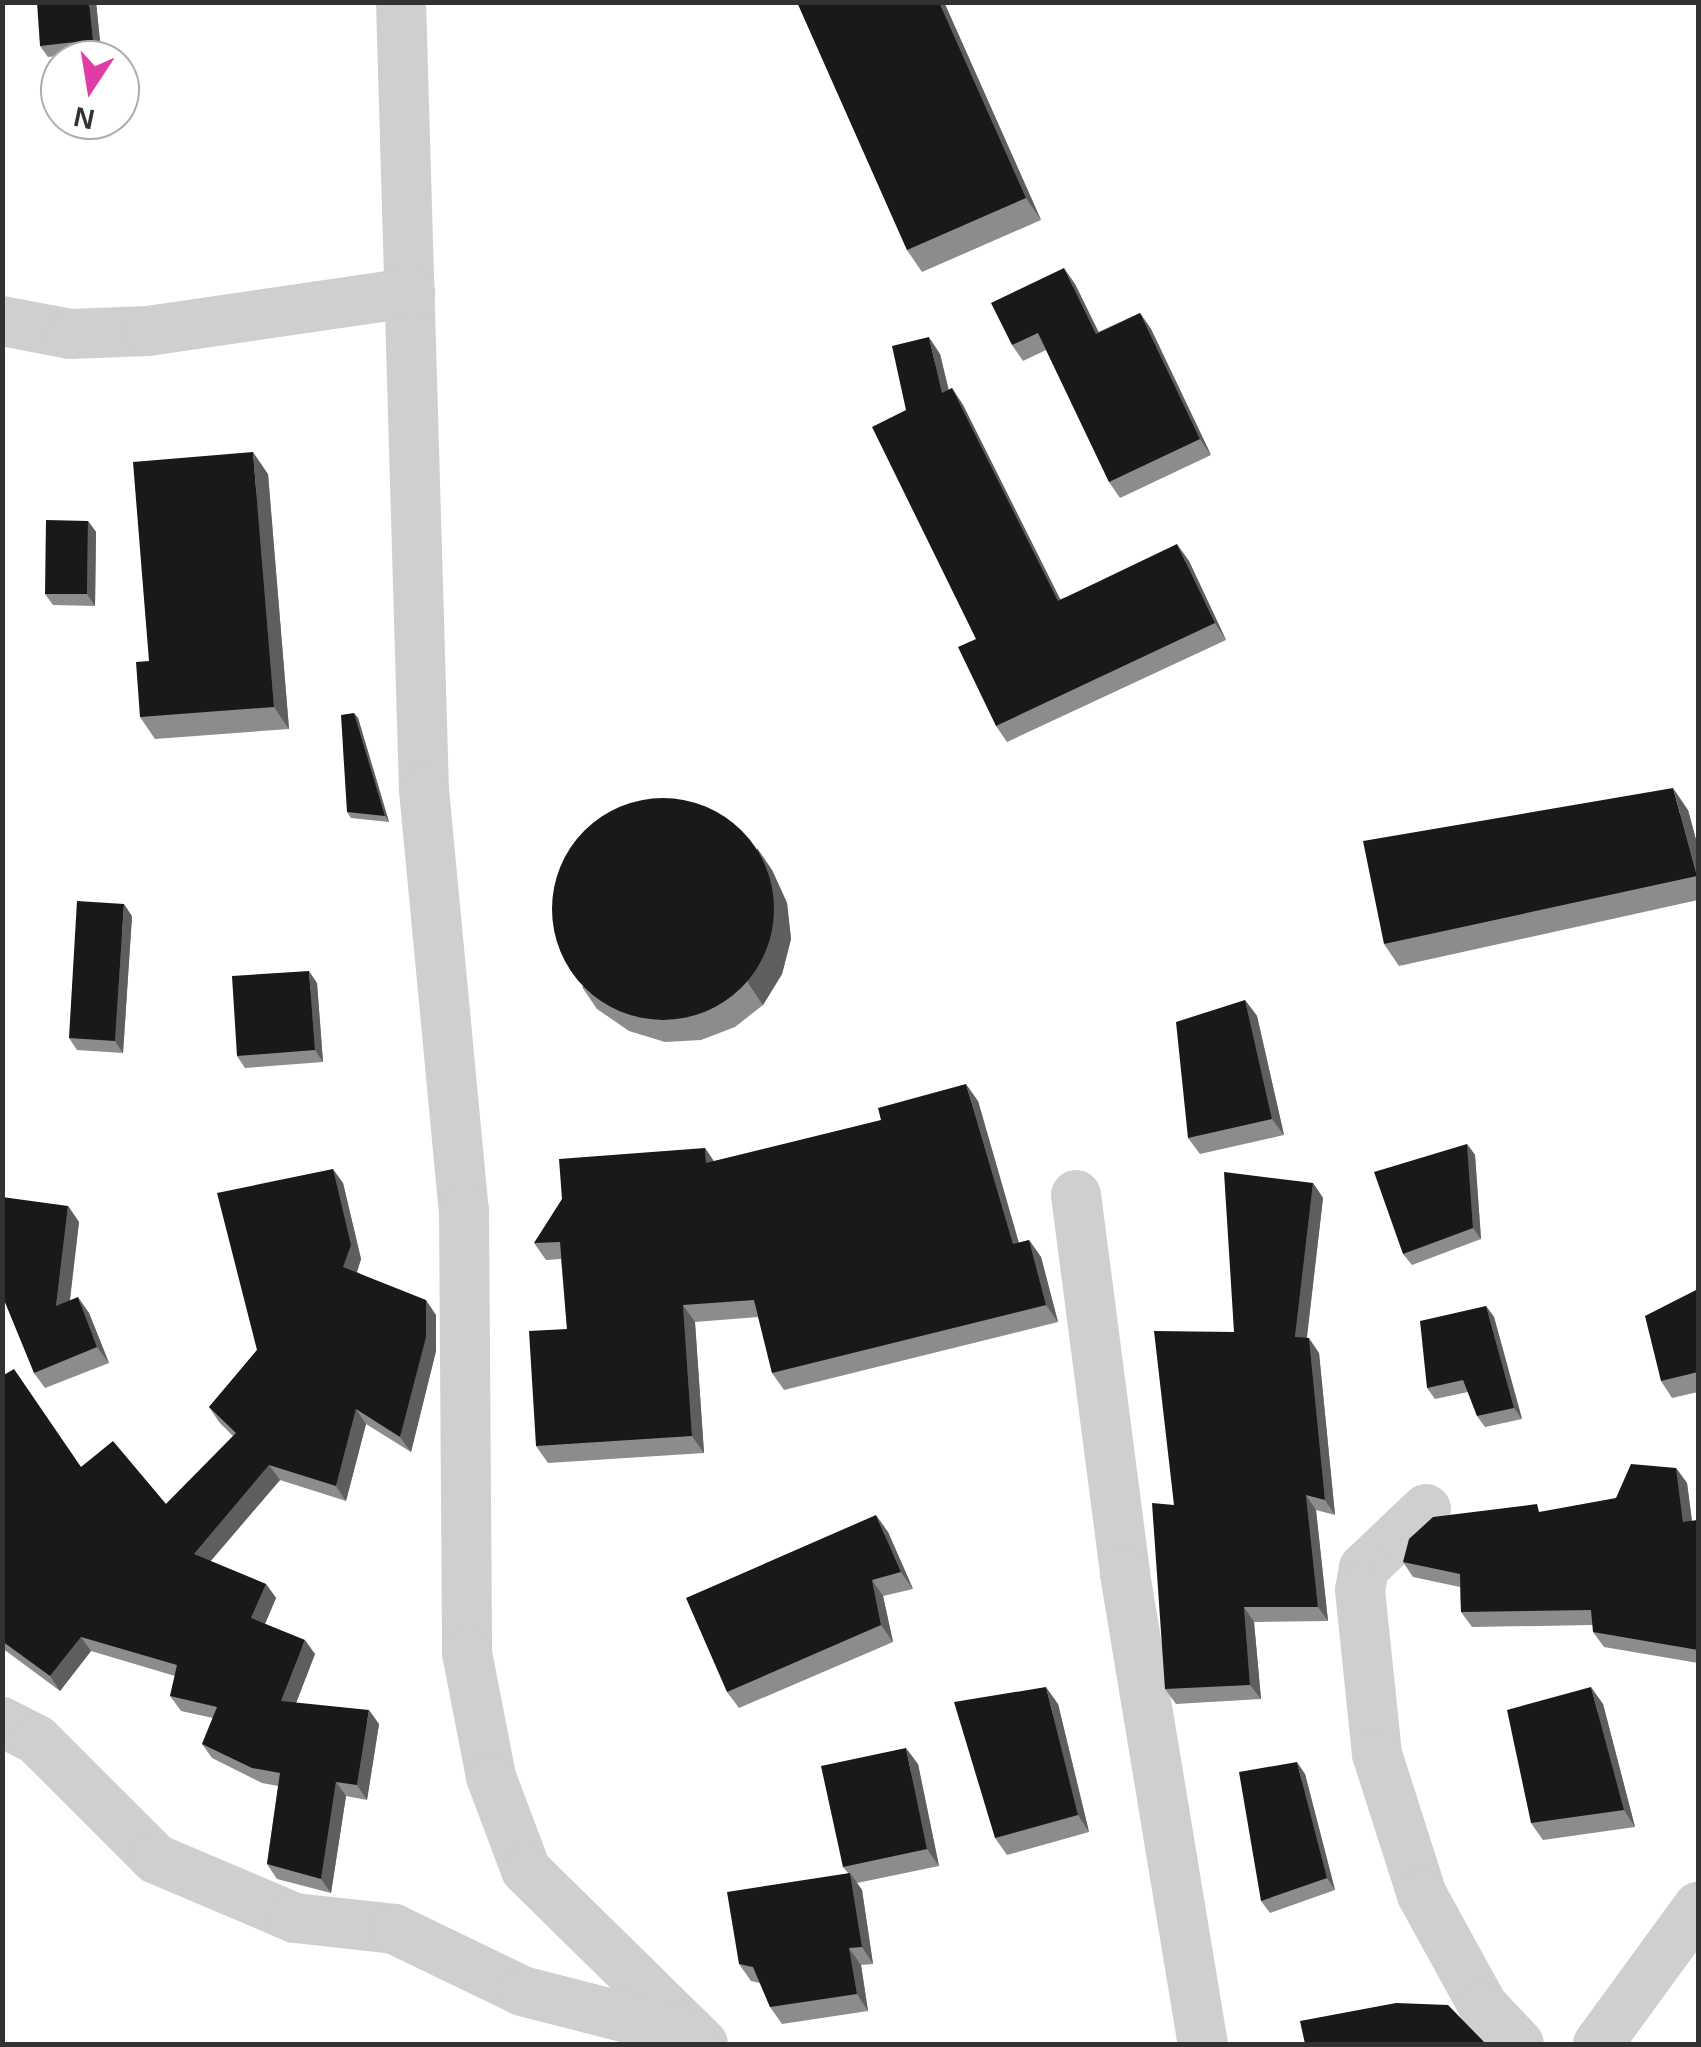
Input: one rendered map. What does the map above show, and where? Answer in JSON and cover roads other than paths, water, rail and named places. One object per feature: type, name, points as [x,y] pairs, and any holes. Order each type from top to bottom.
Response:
[{"type":"street","points":[[401,2],[424,790],[464,1210],[468,1654],[491,1777],[526,1870],[696,2039]]},
{"type":"street","points":[[2,321],[70,334],[148,331],[410,294]]},
{"type":"street","points":[[1076,1195],[1126,1574],[1203,2044]]},
{"type":"street","points":[[1426,1509],[1372,1558],[1360,1590],[1377,1754],[1422,1896],[1483,2006],[1519,2044]]},
{"type":"street","points":[[2,1722],[37,1740],[156,1860],[295,1918],[394,1929],[522,1992],[696,2039]]},
{"type":"street","points":[[1598,2044],[1698,1907]]}]
